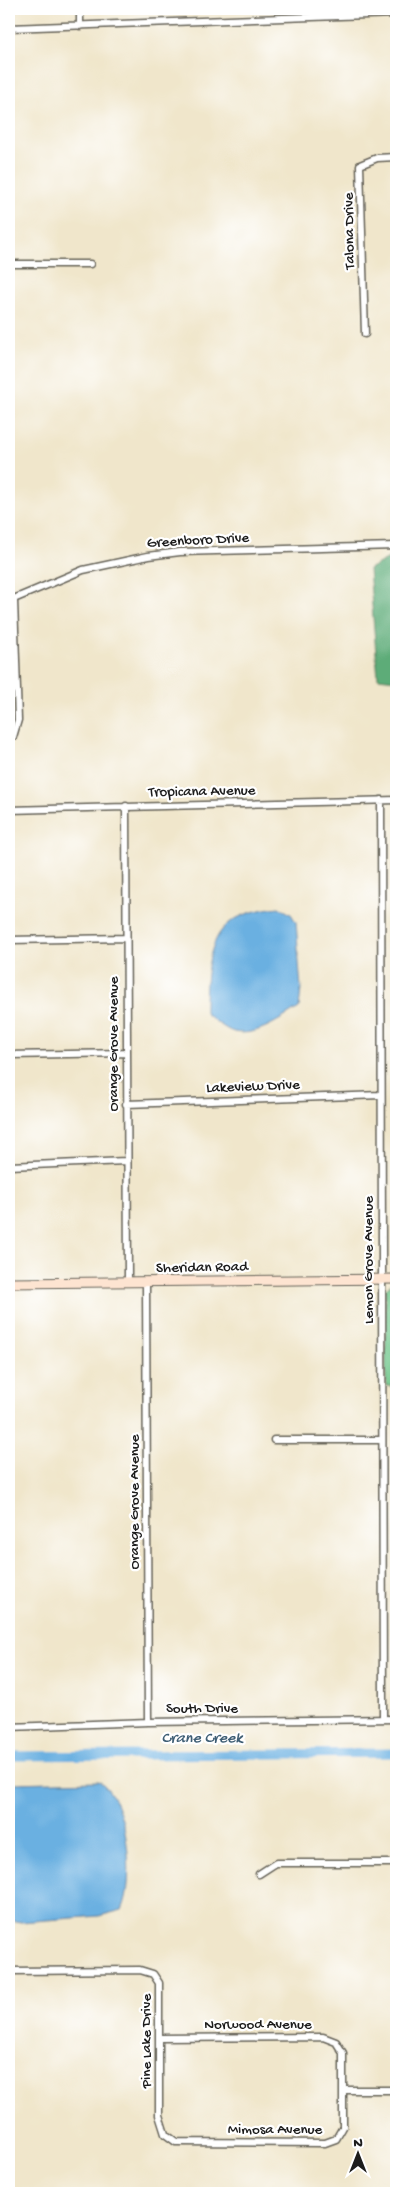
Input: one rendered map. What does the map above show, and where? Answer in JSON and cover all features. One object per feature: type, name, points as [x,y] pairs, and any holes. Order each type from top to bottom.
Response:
[{"type":"street","points":[[80,9],[80,26]]},
{"type":"street","points":[[9,28],[396,14]]},
{"type":"street","name":"Talona Drive","points":[[365,334],[360,165],[377,158],[396,157]]},
{"type":"street","points":[[9,264],[90,264]]},
{"type":"street","name":"Greenboro Drive","points":[[11,601],[83,570],[148,556],[180,552],[396,546]]},
{"type":"street","points":[[9,738],[13,737],[18,720],[11,601]]},
{"type":"street","name":"Lemon Grove Avenue","points":[[381,800],[380,1095],[383,1719]]},
{"type":"street","name":"Tropicana Avenue","points":[[9,810],[396,800]]},
{"type":"street","name":"Orange Grove Avenue","points":[[126,806],[128,1282]]},
{"type":"street","points":[[9,940],[126,938]]},
{"type":"street","points":[[9,1055],[127,1053]]},
{"type":"street","name":"Lakeview Drive","points":[[126,1104],[380,1095]]},
{"type":"street","points":[[9,1166],[126,1162]]},
{"type":"street","name":"Sheridan Road","points":[[9,1283],[396,1278]]},
{"type":"street","name":"Orange Grove Avenue","points":[[146,1282],[148,1722]]},
{"type":"street","points":[[274,1440],[382,1440]]},
{"type":"street","name":"South Drive","points":[[9,1727],[148,1722],[396,1719]]},
{"type":"street","points":[[259,1874],[276,1863],[396,1863]]},
{"type":"street","name":"Pine Lake Drive","points":[[9,1971],[140,1970],[153,1974],[159,1983],[159,2115],[165,2134]]},
{"type":"street","name":"Norwood Avenue","points":[[160,2038],[323,2038],[336,2042],[343,2054],[343,2090]]},
{"type":"street","points":[[343,2090],[396,2090]]},
{"type":"street","name":"Mimosa Avenue","points":[[165,2134],[176,2142],[325,2143],[336,2139],[343,2127],[343,2090]]},
{"type":"green space","points":[[396,554],[396,680],[378,678],[369,569]]},
{"type":"green space","points":[[389,1285],[396,1285],[396,1386],[386,1386],[385,1290]]},
{"type":"water","points":[[279,907],[291,914],[296,922],[301,989],[299,1008],[260,1030],[243,1033],[230,1031],[205,1013],[205,993],[213,948],[217,938],[227,924],[241,916],[256,911]]},
{"type":"water","points":[[99,1781],[109,1791],[117,1805],[127,1841],[128,1880],[122,1910],[99,1916],[21,1922],[9,1920],[9,1783]]},
{"type":"waterway","name":"Crane Creek","points":[[9,1756],[396,1753]]}]
